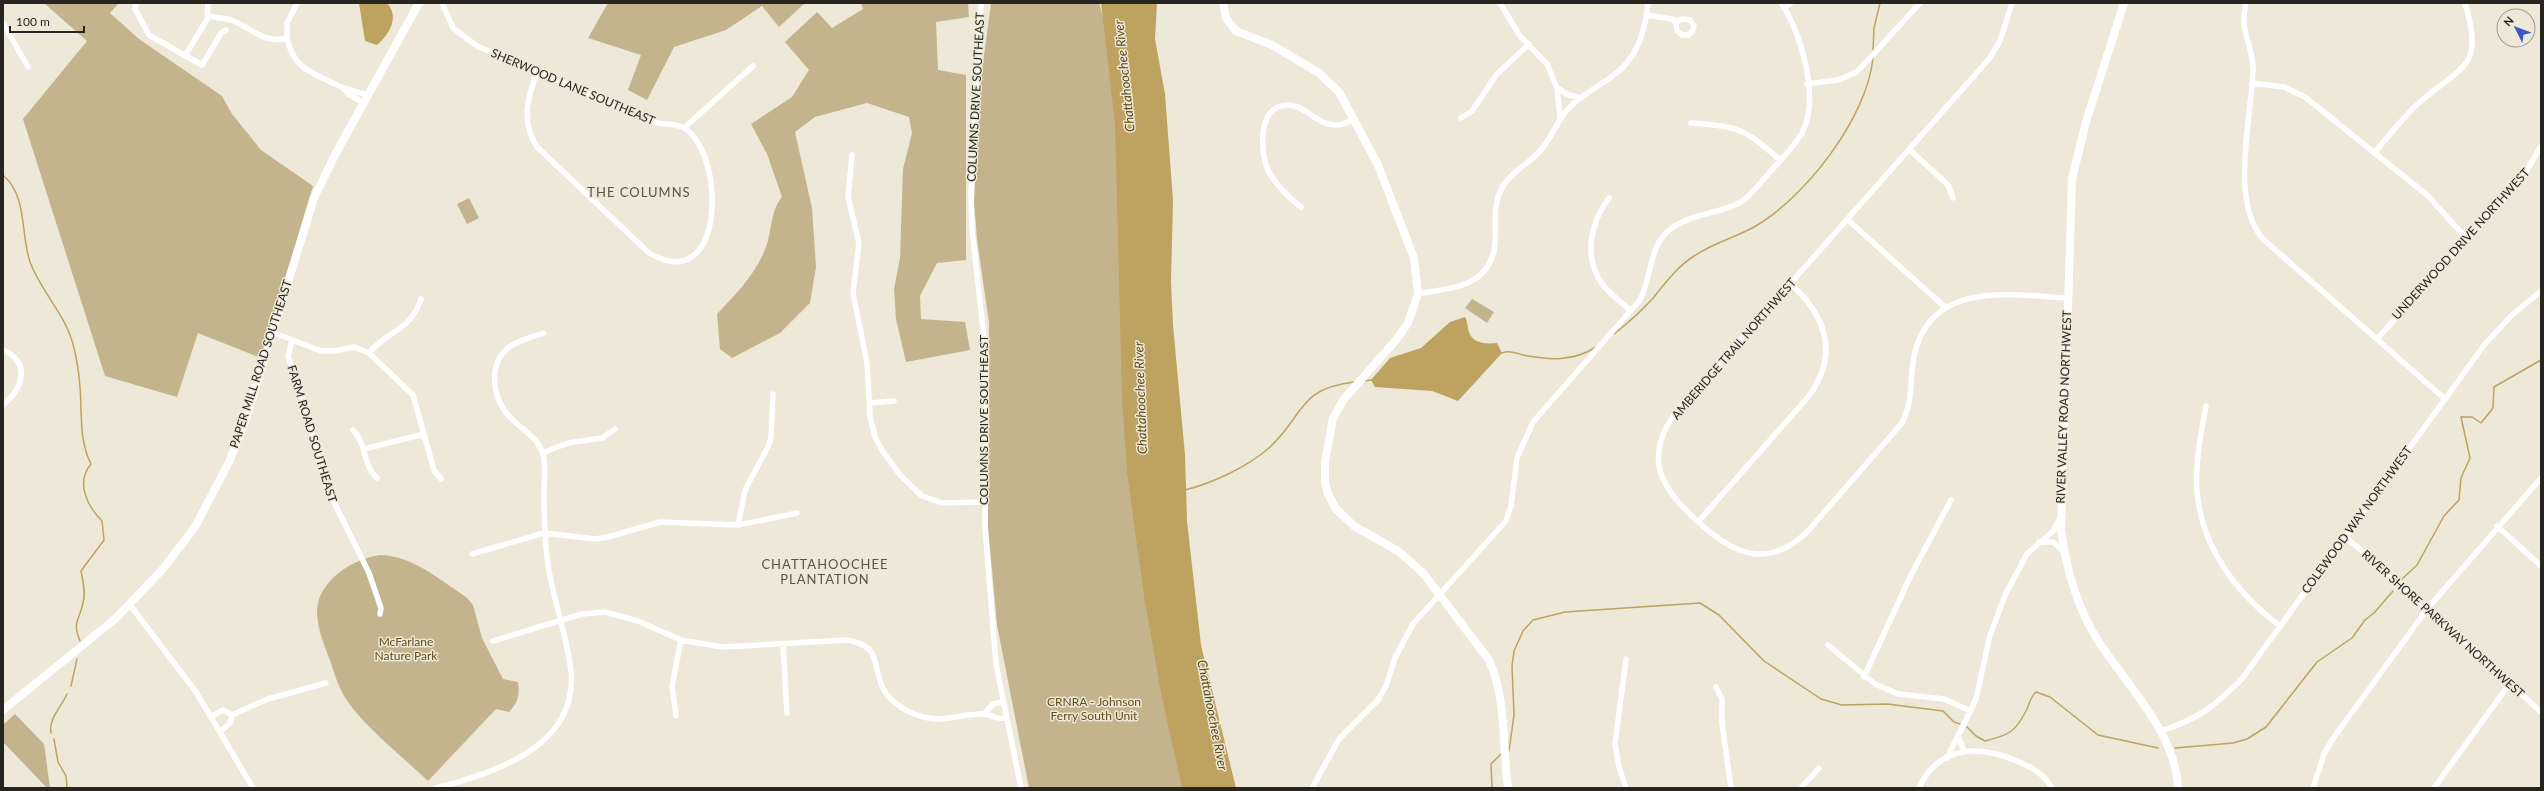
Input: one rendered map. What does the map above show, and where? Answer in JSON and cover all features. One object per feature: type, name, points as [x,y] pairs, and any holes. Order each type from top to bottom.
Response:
[{"type":"street","points":[[136,3],[135,9],[149,34],[202,65],[222,32],[226,30]]},
{"type":"street","points":[[185,56],[209,16],[207,14],[208,3]]},
{"type":"street","points":[[297,3],[287,23],[287,38],[292,55],[300,66],[366,99]]},
{"type":"street","name":"PAPER MILL ROAD SOUTHEAST","points":[[3,710],[97,636],[130,605],[175,555],[209,503],[241,433],[314,198],[419,3]]},
{"type":"street","name":"SHERWOOD LANE SOUTHEAST","points":[[442,3],[453,28],[465,39],[537,72],[654,122],[684,128]]},
{"type":"street","name":"COLUMNS DRIVE SOUTHEAST","points":[[981,3],[971,193],[972,229],[986,356],[984,502],[994,642],[1003,702],[1021,788]]},
{"type":"street","points":[[1223,3],[1226,18],[1236,31],[1246,36],[1268,42],[1319,73],[1339,92],[1378,165],[1400,217],[1414,258],[1418,294],[1412,314],[1402,332],[1337,410],[1331,428],[1324,477],[1330,499],[1347,520],[1362,532],[1407,558],[1423,573],[1481,646],[1496,674],[1502,702],[1503,747],[1508,788]]},
{"type":"street","points":[[1500,3],[1512,26],[1547,64],[1558,88],[1560,118]]},
{"type":"street","points":[[1418,294],[1465,284],[1485,270],[1495,249],[1494,212],[1500,192],[1510,177],[1541,150],[1560,118],[1581,98],[1612,77],[1630,60],[1643,37],[1648,3]]},
{"type":"street","points":[[1312,788],[1339,739],[1378,700],[1403,639],[1439,593],[1506,521],[1511,506],[1517,458],[1533,422],[1631,311],[1646,288],[1654,254],[1666,233],[1686,221],[1740,202],[1797,140],[1805,125],[1809,108],[1800,40],[1782,5],[1791,3]]},
{"type":"street","points":[[1807,84],[1838,80],[1857,72],[1920,3]]},
{"type":"street","name":"AMBERIDGE TRAIL NORTHWEST","points":[[2012,3],[2000,41],[1990,59],[1674,415],[1663,434],[1659,457],[1663,482],[1675,500],[1723,544],[1749,553],[1776,552],[1801,538],[1902,423],[1910,402],[1914,361],[1918,343],[1929,324],[1946,308],[1962,299],[1982,295],[2068,298]]},
{"type":"street","name":"RIVER VALLEY ROAD NORTHWEST","points":[[2124,3],[2086,122],[2072,179],[2061,516],[2064,552],[2089,624],[2161,731],[2176,763],[2178,788]]},
{"type":"street","points":[[2246,3],[2244,19],[2253,60],[2245,158],[2249,212],[2253,225],[2263,239],[2445,399]]},
{"type":"street","points":[[2374,152],[2418,103],[2457,75],[2467,64],[2472,31],[2464,3]]},
{"type":"street","points":[[1647,15],[1672,19],[1676,22]]},
{"type":"street","points":[[209,16],[230,20],[266,38],[276,40],[287,38]]},
{"type":"street","points":[[3,24],[28,67]]},
{"type":"street","points":[[1461,118],[1472,111],[1497,74],[1528,44]]},
{"type":"street","points":[[537,72],[529,98],[526,119],[528,132],[537,147],[642,248],[656,257],[672,261],[691,258],[698,252],[709,233],[713,218],[710,179],[704,159],[697,143],[684,128],[752,66]]},
{"type":"street","points":[[2252,83],[2284,87],[2298,92],[2427,195],[2467,238]]},
{"type":"street","points":[[343,88],[348,94],[366,99]]},
{"type":"street","points":[[1558,88],[1569,95],[1581,98]]},
{"type":"street","points":[[1301,207],[1288,197],[1270,173],[1266,164],[1265,126],[1268,116],[1277,107],[1292,105],[1330,125],[1341,125],[1354,119]]},
{"type":"street","points":[[1692,123],[1728,126],[1743,130],[1780,160]]},
{"type":"street","name":"UNDERWOOD DRIVE NORTHWEST","points":[[2377,339],[2523,177],[2541,146]]},
{"type":"street","points":[[1910,150],[1948,185],[1953,198]]},
{"type":"street","points":[[852,155],[848,197],[859,243],[853,293],[867,363],[872,424],[879,444],[912,488],[926,498],[942,503],[984,502]]},
{"type":"street","points":[[1609,198],[1598,215],[1593,230],[1592,261],[1603,285],[1631,311]]},
{"type":"street","points":[[1848,220],[1946,308]]},
{"type":"street","points":[[1698,522],[1809,396],[1822,375],[1826,352],[1822,326],[1811,304],[1791,284]]},
{"type":"street","name":"COLEWOOD WAY NORTHWEST","points":[[2161,731],[2195,718],[2212,708],[2241,680],[2445,399],[2498,329],[2541,291]]},
{"type":"street","points":[[369,354],[381,341],[410,321],[416,313],[421,299]]},
{"type":"street","points":[[272,332],[321,351],[334,351],[354,347],[369,354],[413,395],[434,470],[441,478]]},
{"type":"street","points":[[436,788],[463,781],[525,755],[544,742],[557,727],[567,707],[571,672],[549,572],[544,533],[542,453],[532,436],[507,413],[500,401],[495,377],[497,364],[504,352],[518,342],[544,333]]},
{"type":"street","name":"FARM ROAD SOUTHEAST","points":[[292,340],[288,356],[304,403],[325,484],[369,572],[381,608],[380,614]]},
{"type":"street","points":[[498,347],[504,352]]},
{"type":"street","points":[[3,350],[15,359],[21,373],[16,392],[3,405]]},
{"type":"street","points":[[738,525],[745,490],[768,447],[771,437],[773,394]]},
{"type":"street","points":[[870,403],[894,401]]},
{"type":"street","points":[[2206,406],[2197,478],[2203,526],[2210,542],[2235,584],[2256,607],[2280,626]]},
{"type":"street","points":[[542,453],[568,443],[602,438],[615,429]]},
{"type":"street","points":[[353,430],[360,437],[369,469],[376,478]]},
{"type":"street","points":[[364,449],[424,434]]},
{"type":"street","points":[[2314,788],[2324,754],[2334,736],[2428,608],[2497,526],[2541,478]]},
{"type":"street","points":[[1864,677],[1911,575],[1951,500]]},
{"type":"street","points":[[472,554],[544,533],[596,538],[608,537],[660,522],[738,525],[797,514]]},
{"type":"street","points":[[1947,758],[1972,711],[1980,687],[1990,635],[1999,608],[2027,554],[2053,530],[2061,516]]},
{"type":"street","points":[[2497,526],[2541,566]]},
{"type":"street","name":"RIVER SHORE PARKWAY NORTHWEST","points":[[2345,537],[2428,608],[2541,712]]},
{"type":"street","points":[[2039,542],[2054,542],[2064,552]]},
{"type":"street","points":[[130,605],[184,674],[212,716],[253,788]]},
{"type":"street","points":[[493,641],[594,612],[615,614],[638,621],[681,640],[722,647],[783,645],[847,640],[859,642],[868,649],[875,659],[881,684],[886,694],[912,713],[928,718],[943,720],[984,714],[996,719],[1006,718]]},
{"type":"street","points":[[676,716],[672,686],[681,640]]},
{"type":"street","points":[[783,645],[787,713]]},
{"type":"street","points":[[1828,645],[1864,677],[1898,694],[1944,699],[1972,711]]},
{"type":"street","points":[[1626,659],[1615,744],[1618,767],[1626,788]]},
{"type":"street","points":[[232,715],[268,699],[326,683]]},
{"type":"street","points":[[2434,788],[2510,683]]},
{"type":"street","points":[[1716,687],[1722,700],[1722,723],[1729,787]]},
{"type":"street","points":[[984,714],[993,704],[1003,702]]},
{"type":"street","points":[[212,716],[223,710],[232,715]]},
{"type":"street","points":[[221,731],[230,723],[232,715]]},
{"type":"street","points":[[1958,736],[1964,751]]},
{"type":"street","points":[[1919,788],[1931,770],[1947,758],[1964,751],[1987,751],[2006,756],[2039,772],[2052,788]]},
{"type":"street","points":[[1802,788],[1819,768]]},
{"type":"green space","points":[[44,3],[119,3],[110,13],[139,39],[222,96],[232,114],[261,150],[313,186],[261,358],[198,333],[177,397],[105,376],[23,119],[87,41]]},
{"type":"green space","points":[[608,3],[805,3],[779,27],[762,6],[726,30],[674,47],[647,100],[628,90],[641,55],[588,38]]},
{"type":"green space","points":[[861,3],[968,3],[969,17],[936,22],[938,70],[966,75],[966,260],[937,263],[920,296],[921,319],[965,322],[970,350],[906,362],[896,319],[894,289],[900,258],[903,169],[912,133],[909,117],[867,103],[815,117],[795,132],[812,208],[816,267],[810,303],[780,333],[732,358],[720,349],[717,314],[746,282],[758,264],[769,238],[772,219],[778,202],[782,197],[767,154],[751,124],[792,97],[809,70],[785,42],[817,12],[832,28],[863,9]]},
{"type":"green space","name":"CRNRA - Johnson Ferry South Unit","points":[[991,3],[1099,3],[1113,53],[1193,788],[1029,788],[997,625],[988,526],[989,323],[977,239],[974,202],[981,78]]},
{"type":"green space","points":[[469,198],[479,218],[467,224],[457,204]]},
{"type":"green space","points":[[1472,299],[1494,312],[1487,323],[1465,308]]},
{"type":"green space","name":"McFarlane Nature Park","points":[[381,555],[393,556],[415,564],[466,597],[473,605],[482,638],[503,679],[518,682],[518,698],[509,712],[496,709],[428,781],[375,732],[348,702],[336,678],[318,624],[317,611],[319,600],[331,580],[339,572],[349,566],[371,557]]},
{"type":"green space","points":[[15,714],[44,744],[50,788],[47,788],[3,742],[3,725]]},
{"type":"water","points":[[359,3],[387,3],[391,8],[393,20],[391,26],[389,31],[377,45],[365,41]]},
{"type":"water","name":"Chattahoochee River","points":[[1101,3],[1157,3],[1155,39],[1165,94],[1173,200],[1171,282],[1173,325],[1185,455],[1187,521],[1201,645],[1236,788],[1182,788],[1161,693],[1144,596],[1127,472],[1122,398],[1115,123]]},
{"type":"water","points":[[1465,317],[1469,332],[1474,339],[1485,343],[1497,343],[1502,353],[1458,401],[1432,391],[1375,387],[1371,380],[1390,358],[1421,348],[1450,322]]},
{"type":"waterway","points":[[1873,50],[1874,28],[1880,3]]},
{"type":"waterway","points":[[1614,334],[1645,307],[1672,275],[1688,260],[1701,251],[1754,227],[1774,214],[1812,177],[1846,130],[1859,106],[1868,81],[1873,58]]},
{"type":"waterway","points":[[3,175],[11,184],[20,204],[30,262],[41,284],[66,325],[71,336],[77,362],[84,446],[91,464],[86,471],[84,479],[85,494],[92,509],[102,521],[104,540],[81,571],[84,587],[84,599],[76,625],[80,641]]},
{"type":"waterway","points":[[1502,353],[1510,352],[1551,359],[1579,355],[1596,347]]},
{"type":"waterway","points":[[2402,579],[2417,565],[2444,516],[2459,500],[2461,478],[2470,458],[2461,417],[2472,417],[2481,423],[2493,408],[2494,387],[2541,360]]},
{"type":"waterway","points":[[1365,381],[1371,380]]},
{"type":"waterway","points":[[1185,490],[1218,479],[1251,462],[1269,448],[1281,436],[1304,405],[1312,397],[1335,385],[1354,382]]},
{"type":"waterway","points":[[2175,748],[2233,743],[2247,739],[2266,727],[2317,662],[2352,638],[2365,620],[2374,613],[2393,591]]},
{"type":"waterway","points":[[1509,751],[1514,715],[1512,666],[1514,651],[1523,631],[1533,620],[1565,612],[1700,603],[1719,615],[1764,661],[1821,699],[1842,705],[1887,704],[1943,711],[1954,722],[1960,724]]},
{"type":"waterway","points":[[71,686],[77,659]]},
{"type":"waterway","points":[[1967,727],[1976,736],[1985,741],[2005,735],[2014,729],[2018,724],[2026,711],[2031,698],[2036,692],[2050,697],[2098,735],[2158,748]]},
{"type":"waterway","points":[[51,733],[53,718],[67,694]]},
{"type":"waterway","points":[[54,739],[58,762],[66,776],[67,788]]},
{"type":"waterway","points":[[1492,788],[1491,764],[1501,754]]},
{"type":"district","name":"THE COLUMNS","points":[[639,192]]},
{"type":"district","name":"CHATTAHOOCHEE PLANTATION","points":[[825,572]]}]
